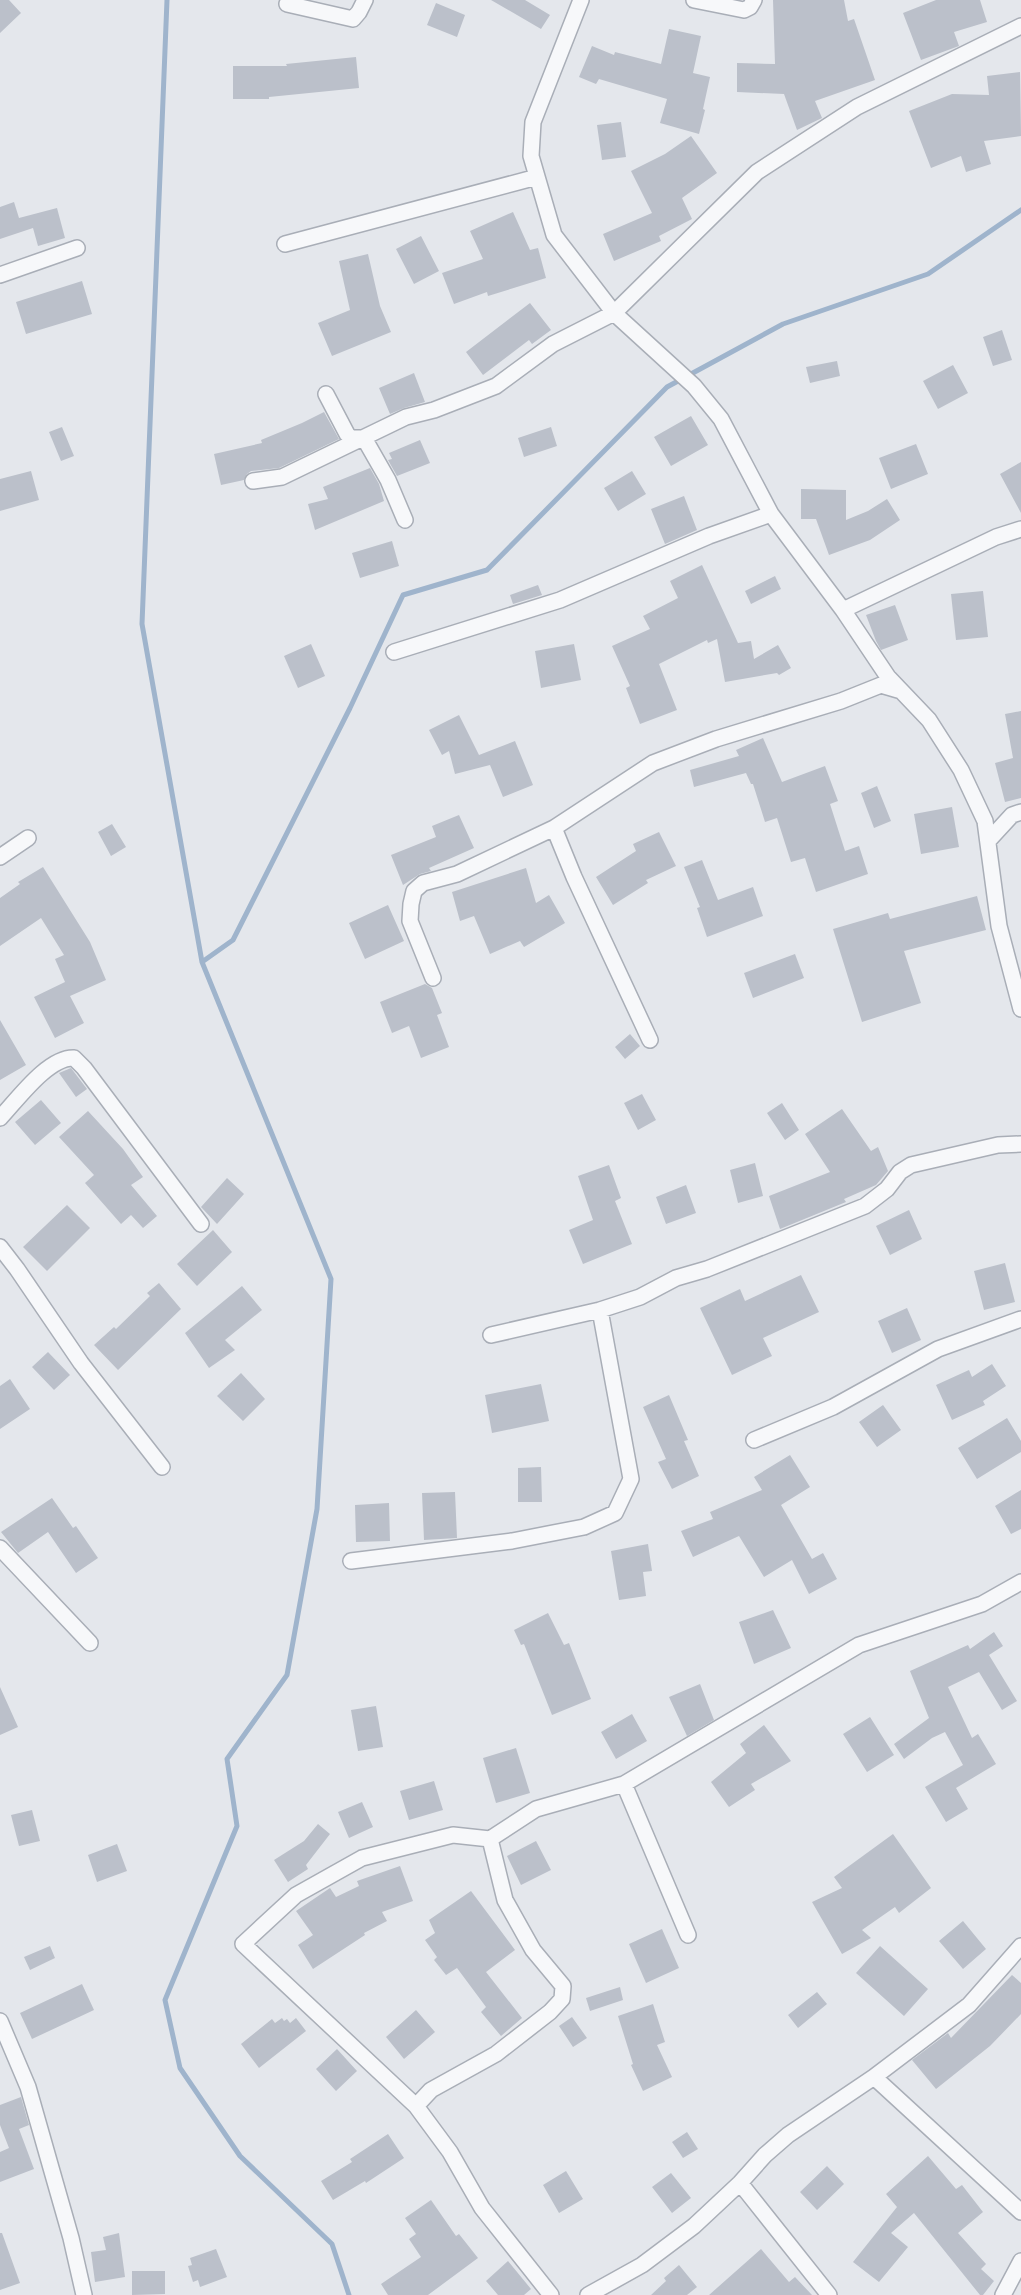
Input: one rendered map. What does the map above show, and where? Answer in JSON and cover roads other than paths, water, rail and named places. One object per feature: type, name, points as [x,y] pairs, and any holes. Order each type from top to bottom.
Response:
[{"type":"street","points":[[287,4],[354,19],[365,0]]},
{"type":"street","points":[[581,0],[533,122],[531,156],[554,235],[614,313],[694,386],[721,419],[771,514],[843,610],[898,690],[928,720],[961,770],[985,821],[999,926],[1021,1009]]},
{"type":"street","points":[[694,0],[744,10],[750,7],[754,0]]},
{"type":"street","points":[[254,482],[282,477],[406,417],[434,410],[496,386],[553,344],[614,313],[757,172],[857,107],[1021,26]]},
{"type":"street","points":[[285,244],[537,177]]},
{"type":"street","points":[[0,275],[77,248]]},
{"type":"street","points":[[326,394],[347,434],[351,438],[364,438]]},
{"type":"street","points":[[364,438],[388,480],[405,520]]},
{"type":"street","points":[[394,652],[560,600],[709,536],[771,514]]},
{"type":"street","points":[[843,610],[996,537],[1021,530]]},
{"type":"street","points":[[433,978],[410,921],[414,891],[423,883],[457,874],[554,828],[653,763],[716,739],[841,700],[881,685],[898,690]]},
{"type":"street","points":[[989,840],[1012,815],[1021,812]]},
{"type":"street","points":[[554,828],[574,877],[650,1040]]},
{"type":"street","points":[[0,857],[28,838]]},
{"type":"street","points":[[0,1118],[49,1067],[65,1058],[74,1058],[84,1068],[201,1224]]},
{"type":"street","points":[[491,1335],[600,1310],[639,1297],[676,1278],[707,1269],[865,1206],[886,1190],[900,1172],[911,1165],[998,1145],[1021,1144]]},
{"type":"street","points":[[0,1247],[81,1363],[162,1467]]},
{"type":"street","points":[[351,1561],[522,1539],[584,1527],[615,1513],[631,1479],[600,1310]]},
{"type":"street","points":[[754,1440],[833,1407],[938,1349],[1021,1319]]},
{"type":"street","points":[[0,1548],[90,1643]]},
{"type":"street","points":[[551,2295],[482,2208],[450,2152],[416,2106],[243,1944],[297,1895],[362,1857],[453,1835],[490,1839],[536,1809],[624,1784],[859,1645],[982,1604],[1021,1582]]},
{"type":"street","points":[[624,1784],[688,1935]]},
{"type":"street","points":[[416,2106],[431,2090],[496,2054],[562,2000],[563,1986],[533,1950],[506,1900],[490,1839]]},
{"type":"street","points":[[593,2294],[642,2265],[668,2246],[694,2226],[788,2135],[874,2077],[969,2005],[1021,1946]]},
{"type":"street","points":[[0,2021],[28,2087],[71,2238],[84,2295]]},
{"type":"street","points":[[874,2077],[1021,2212]]},
{"type":"street","points":[[740,2183],[829,2295]]},
{"type":"street","points":[[1003,2295],[1021,2261]]},
{"type":"waterway","points":[[167,0],[142,624],[202,962],[331,1279],[317,1509],[287,1675],[227,1759],[237,1826],[165,2000],[180,2068],[240,2156],[332,2244],[349,2295]]},
{"type":"waterway","points":[[202,962],[233,940],[350,708],[403,595],[487,570],[667,387],[783,324],[928,274],[1021,210]]}]
